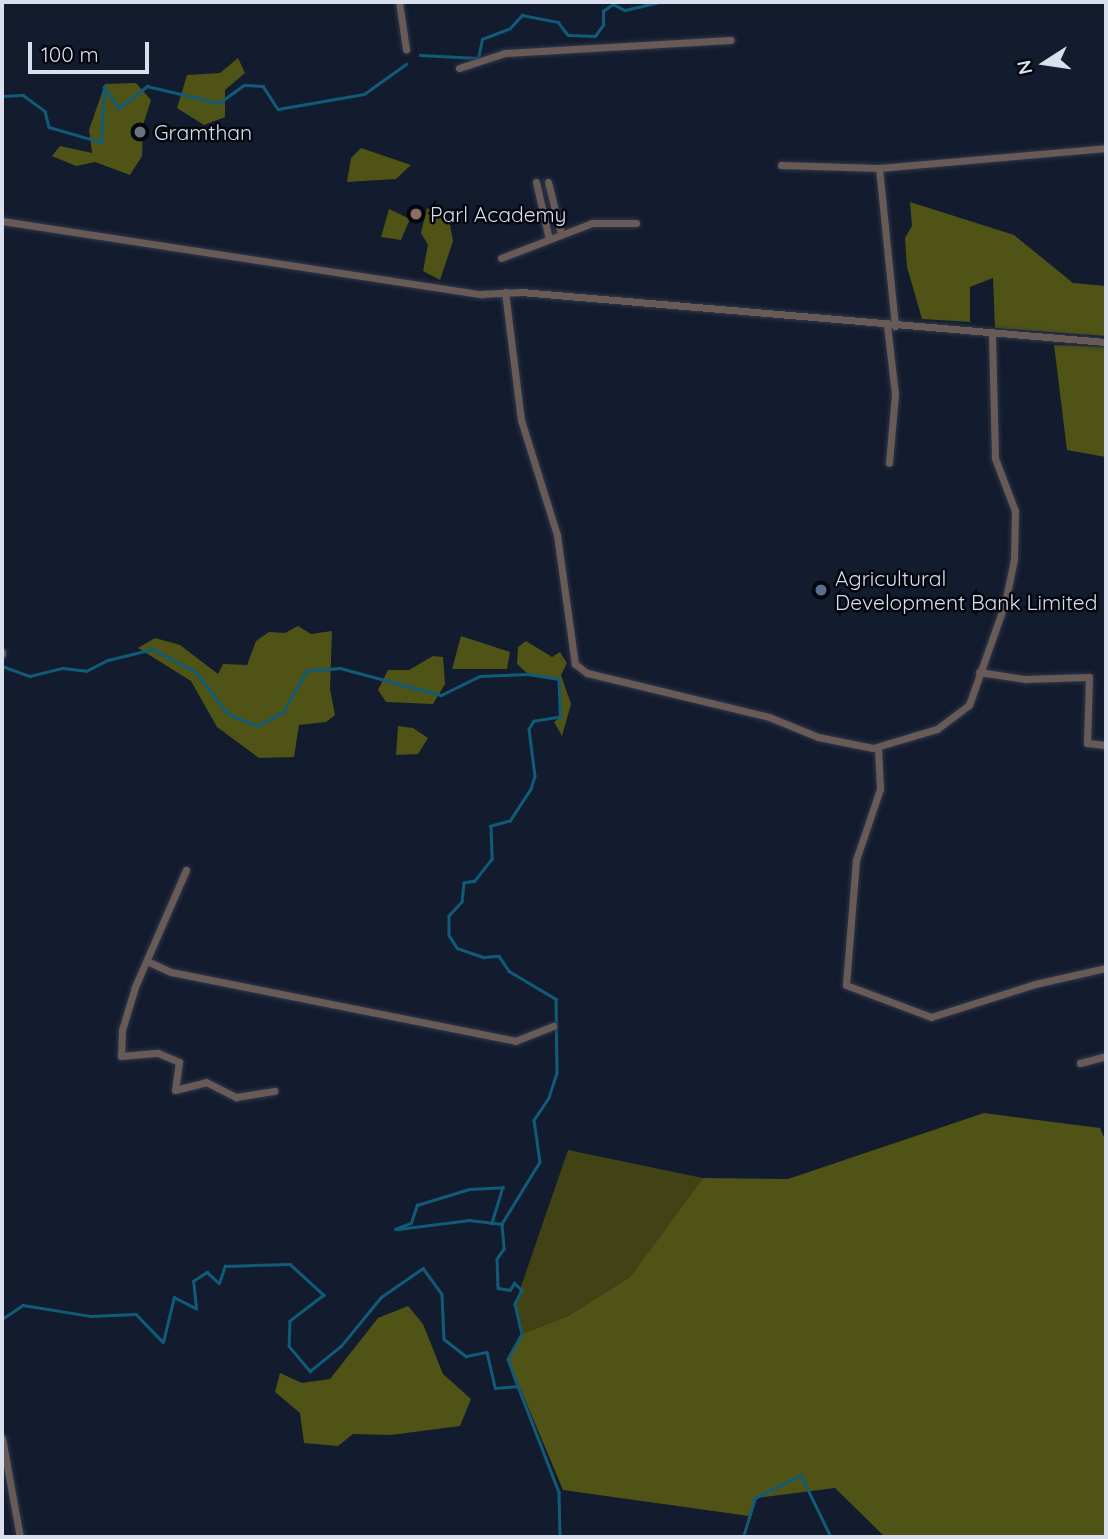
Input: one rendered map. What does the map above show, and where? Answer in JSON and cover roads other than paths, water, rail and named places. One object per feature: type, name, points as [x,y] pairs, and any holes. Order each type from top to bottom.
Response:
[{"type":"street","points":[[399,2],[406,49]]},
{"type":"street","points":[[459,68],[505,53],[732,40]]},
{"type":"street","points":[[781,165],[880,168],[1106,148]]},
{"type":"street","points":[[880,168],[895,394],[889,463]]},
{"type":"street","points":[[548,181],[561,234]]},
{"type":"street","points":[[536,182],[550,239]]},
{"type":"street","points":[[2,220],[481,294],[505,292],[1106,342]]},
{"type":"street","points":[[501,258],[592,223],[636,223]]},
{"type":"street","points":[[505,292],[521,420],[557,535],[575,664],[587,673],[769,717],[829,740],[878,748],[937,729],[969,705],[1005,603],[1015,548],[1015,512],[995,458],[992,333]]},
{"type":"street","points":[[979,672],[1025,679],[1089,677],[1087,743],[1106,745]]},
{"type":"street","points":[[878,748],[880,789],[856,860],[846,985],[931,1017],[1035,984],[1106,968]]},
{"type":"street","points":[[186,870],[147,961],[122,1030],[121,1056],[158,1053],[179,1062],[175,1090],[206,1082],[236,1097],[275,1091]]},
{"type":"street","points":[[147,961],[198,978],[515,1041],[554,1026]]},
{"type":"street","points":[[1080,1063],[1106,1056]]},
{"type":"street","points":[[2,1438],[20,1537]]},
{"type":"waterway","points":[[420,55],[478,58],[482,39],[510,28],[522,15],[558,22],[568,35],[595,36],[603,25],[603,11],[613,4],[625,10],[660,2]]},
{"type":"waterway","points":[[759,2],[771,2]]},
{"type":"waterway","points":[[2,96],[23,95],[45,111],[49,127],[101,142],[104,87],[119,108],[147,86],[219,103],[244,85],[263,86],[278,109],[364,94],[406,64]]},
{"type":"waterway","points":[[2,666],[30,676],[63,668],[86,671],[108,660],[153,649],[196,672],[228,714],[257,726],[283,712],[306,671],[340,668],[441,695],[480,676],[528,674],[559,679],[560,717],[534,721],[529,729],[535,776],[531,789],[510,821],[491,826],[492,859],[475,881],[464,883],[462,902],[449,916],[449,935],[457,948],[483,957],[499,956],[509,971],[556,999],[557,1073],[549,1098],[534,1120],[540,1162],[502,1224],[504,1249],[497,1259],[498,1288],[510,1290],[514,1283],[522,1290],[515,1304],[522,1334],[508,1359],[518,1386]]},
{"type":"waterway","points":[[395,1229],[411,1223],[417,1205],[469,1189],[503,1187],[492,1223]]},
{"type":"waterway","points":[[398,1229],[469,1220],[502,1224]]},
{"type":"waterway","points":[[2,1319],[23,1305],[91,1316],[136,1314],[163,1342],[174,1297],[196,1308],[193,1281],[207,1272],[219,1283],[225,1266],[290,1264],[324,1295],[290,1321],[289,1346],[310,1371],[341,1346],[381,1297],[423,1268],[442,1294],[444,1339],[466,1356],[487,1352],[495,1388],[518,1386],[559,1492],[560,1537]]},
{"type":"waterway","points":[[743,1537],[755,1498],[801,1475],[831,1537]]},
{"type":"place","name":"Gramthan","points":[[140,132]]},
{"type":"place","name":"Parl Academy","points":[[416,214]]},
{"type":"place","name":"Agricultural Development Bank Limited","points":[[821,590]]}]
